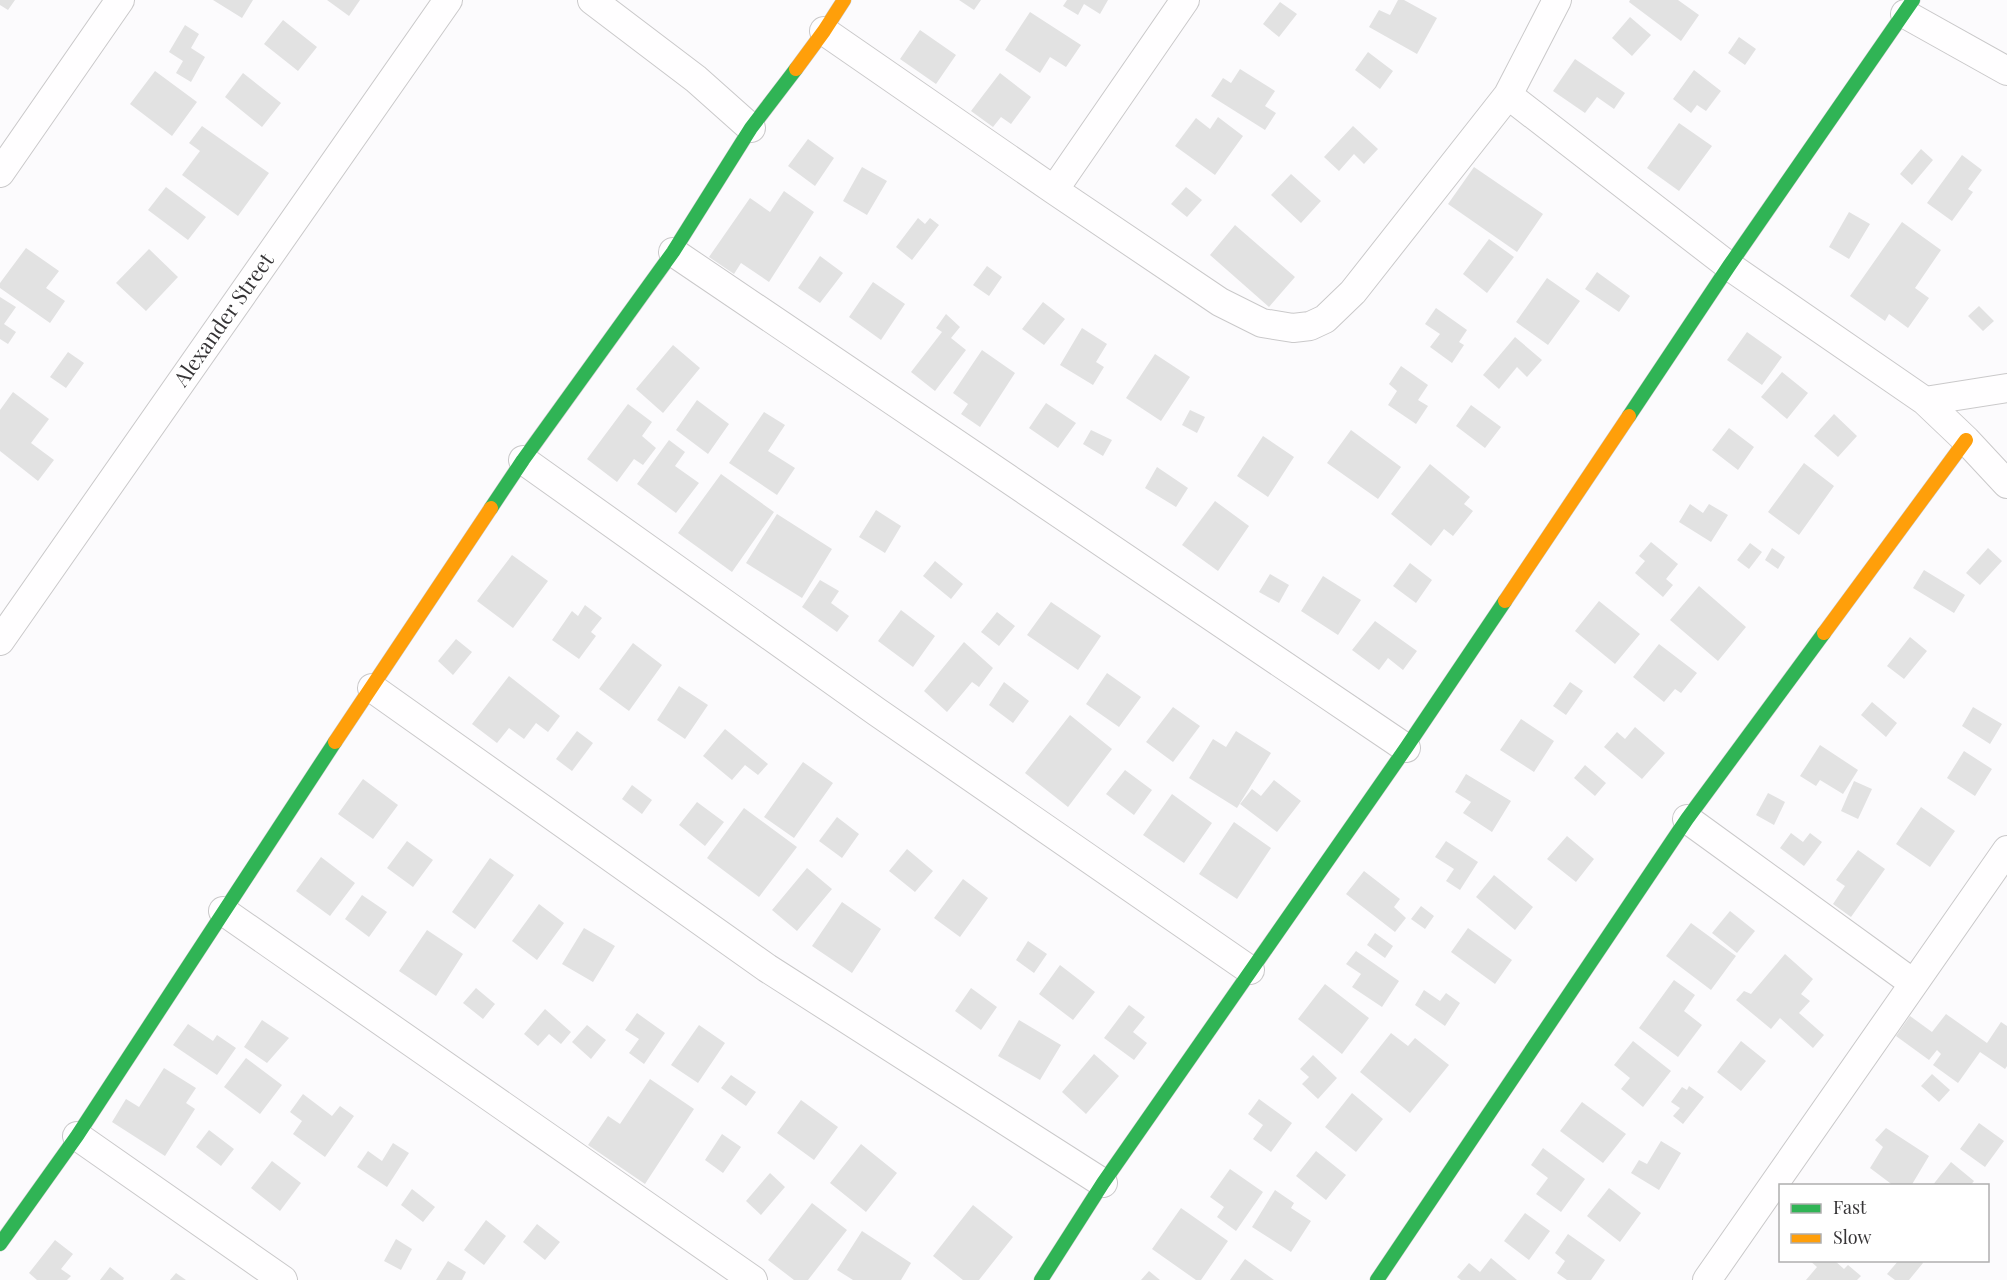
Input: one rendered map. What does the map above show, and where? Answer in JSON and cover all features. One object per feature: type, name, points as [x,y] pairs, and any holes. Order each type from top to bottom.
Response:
[{"type":"street","points":[[0,173],[120,0]]},
{"type":"street","name":"Alexander Street","points":[[0,641],[448,0]]},
{"type":"street","points":[[592,0],[696,79],[751,128]]},
{"type":"street","points":[[0,1244],[77,1136],[223,911],[523,460],[673,252],[751,128],[824,31],[844,0]]},
{"type":"street","points":[[1054,190],[1185,0]]},
{"type":"street","points":[[824,31],[1220,302],[1262,323],[1293,328],[1310,326],[1325,319],[1353,292],[1508,95],[1557,0]]},
{"type":"street","points":[[1050,1277],[1103,1183],[1406,748],[1729,266],[1909,7],[2007,71]]},
{"type":"street","points":[[1508,95],[1729,266],[1925,401],[2007,484]]},
{"type":"street","points":[[673,252],[1406,748]]},
{"type":"street","points":[[1925,401],[2007,388]]},
{"type":"street","points":[[1377,1280],[1687,819],[1966,440]]},
{"type":"street","points":[[523,460],[877,712],[1250,970]]},
{"type":"street","points":[[372,688],[767,968],[1103,1183]]},
{"type":"street","points":[[1687,819],[1913,983]]},
{"type":"street","points":[[1707,1280],[2007,850]]},
{"type":"street","points":[[223,911],[753,1280]]},
{"type":"street","points":[[77,1136],[283,1280]]},
{"type":"building","points":[[0,0],[15,0],[8,10],[0,5]]},
{"type":"building","points":[[213,0],[253,0],[242,18]]},
{"type":"building","points":[[327,0],[360,0],[349,16]]},
{"type":"building","points":[[959,0],[981,0],[974,10]]},
{"type":"building","points":[[1067,0],[1108,0],[1100,14],[1084,4],[1078,15],[1063,6]]},
{"type":"building","points":[[1398,0],[1404,0],[1437,18],[1417,54],[1369,27],[1379,10],[1390,15]]},
{"type":"building","points":[[1630,0],[1678,0],[1699,15],[1681,41],[1629,2]]},
{"type":"building","points":[[1280,2],[1297,14],[1279,37],[1263,24]]},
{"type":"building","points":[[1030,12],[1081,45],[1066,67],[1050,57],[1040,73],[1005,50]]},
{"type":"building","points":[[1630,17],[1651,35],[1632,56],[1612,38]]},
{"type":"building","points":[[283,20],[317,47],[298,71],[264,44]]},
{"type":"building","points":[[185,25],[199,34],[191,48],[205,57],[191,82],[176,73],[183,61],[169,52]]},
{"type":"building","points":[[920,30],[956,55],[936,84],[900,59]]},
{"type":"building","points":[[1739,37],[1756,49],[1745,65],[1728,53]]},
{"type":"building","points":[[1368,52],[1393,71],[1380,89],[1355,70]]},
{"type":"building","points":[[1575,59],[1625,93],[1614,109],[1597,97],[1585,113],[1553,91]]},
{"type":"building","points":[[1240,69],[1275,91],[1265,106],[1276,113],[1265,130],[1211,96],[1223,78],[1231,83]]},
{"type":"building","points":[[1694,70],[1721,91],[1706,111],[1697,105],[1691,113],[1673,99]]},
{"type":"building","points":[[155,71],[197,102],[172,136],[130,104]]},
{"type":"building","points":[[243,73],[281,103],[262,127],[225,97]]},
{"type":"building","points":[[1000,73],[1031,97],[1011,124],[1001,117],[993,127],[971,111]]},
{"type":"building","points":[[1218,117],[1243,136],[1215,175],[1175,146],[1196,118],[1210,129]]},
{"type":"building","points":[[1679,123],[1712,146],[1679,191],[1647,168]]},
{"type":"building","points":[[202,126],[269,173],[238,216],[182,175],[200,151],[189,143]]},
{"type":"building","points":[[1353,126],[1378,149],[1364,164],[1354,154],[1339,171],[1324,157]]},
{"type":"building","points":[[808,139],[834,158],[815,186],[788,166]]},
{"type":"building","points":[[1921,149],[1933,160],[1912,185],[1900,174]]},
{"type":"building","points":[[1962,155],[1982,170],[1968,189],[1973,192],[1952,221],[1927,203]]},
{"type":"building","points":[[862,167],[887,181],[867,215],[843,201]]},
{"type":"building","points":[[1474,167],[1543,214],[1517,252],[1448,204]]},
{"type":"building","points":[[1291,174],[1321,201],[1301,223],[1271,195]]},
{"type":"building","points":[[166,187],[206,217],[188,240],[148,210]]},
{"type":"building","points":[[1186,187],[1202,200],[1187,217],[1171,204]]},
{"type":"building","points":[[784,191],[814,212],[769,282],[741,263],[734,274],[709,257],[750,198],[770,212]]},
{"type":"building","points":[[1849,212],[1870,224],[1849,259],[1829,247]]},
{"type":"building","points":[[918,218],[925,224],[930,218],[939,225],[912,260],[896,247]]},
{"type":"building","points":[[1902,222],[1941,250],[1915,288],[1929,298],[1908,328],[1889,314],[1885,321],[1850,296]]},
{"type":"building","points":[[1235,225],[1295,277],[1269,307],[1210,255]]},
{"type":"building","points":[[1489,239],[1514,257],[1487,293],[1463,274]]},
{"type":"building","points":[[26,248],[59,271],[46,288],[65,301],[50,323],[0,288],[0,283]]},
{"type":"building","points":[[149,249],[178,277],[146,311],[116,283]]},
{"type":"building","points":[[820,256],[843,273],[820,303],[798,288]]},
{"type":"building","points":[[987,266],[1002,277],[989,296],[973,285]]},
{"type":"building","points":[[1597,272],[1630,296],[1619,312],[1585,289]]},
{"type":"building","points":[[1547,278],[1580,301],[1548,345],[1516,322]]},
{"type":"building","points":[[873,282],[905,304],[881,340],[849,317]]},
{"type":"building","points":[[0,297],[16,307],[4,324],[16,332],[8,344],[0,339]]},
{"type":"building","points":[[1043,302],[1065,319],[1044,345],[1022,329]]},
{"type":"building","points":[[1979,306],[1994,321],[1983,331],[1968,316]]},
{"type":"building","points":[[1436,308],[1467,330],[1459,342],[1464,345],[1452,363],[1430,347],[1440,334],[1425,324]]},
{"type":"building","points":[[946,314],[960,327],[951,338],[966,350],[935,391],[911,372],[942,332],[936,328]]},
{"type":"building","points":[[1082,328],[1107,344],[1096,362],[1104,367],[1093,385],[1060,365]]},
{"type":"building","points":[[1747,332],[1782,357],[1762,385],[1727,360]]},
{"type":"building","points":[[1515,337],[1542,360],[1527,377],[1517,367],[1499,389],[1483,375]]},
{"type":"building","points":[[673,345],[700,368],[663,413],[636,389]]},
{"type":"building","points":[[982,350],[1015,373],[980,427],[961,414],[968,404],[953,393]]},
{"type":"building","points":[[68,352],[84,363],[66,388],[50,377]]},
{"type":"building","points":[[1155,354],[1190,377],[1161,421],[1126,398]]},
{"type":"building","points":[[1401,366],[1428,385],[1418,400],[1428,406],[1416,424],[1388,405],[1397,391],[1389,384]]},
{"type":"building","points":[[1782,372],[1808,393],[1787,419],[1761,397]]},
{"type":"building","points":[[13,392],[49,419],[31,443],[54,460],[38,481],[0,451],[0,410]]},
{"type":"building","points":[[697,400],[729,424],[708,454],[676,430]]},
{"type":"building","points":[[1046,403],[1076,423],[1058,448],[1029,428]]},
{"type":"building","points":[[628,404],[652,422],[642,436],[656,448],[643,465],[634,459],[617,482],[587,459]]},
{"type":"building","points":[[1471,405],[1501,427],[1485,448],[1456,426]]},
{"type":"building","points":[[1190,410],[1205,417],[1197,433],[1182,425]]},
{"type":"building","points":[[764,412],[785,425],[768,451],[795,468],[777,495],[729,463]]},
{"type":"building","points":[[1834,414],[1857,436],[1838,457],[1814,436]]},
{"type":"building","points":[[1729,428],[1754,447],[1738,470],[1712,450]]},
{"type":"building","points":[[1091,430],[1112,440],[1103,456],[1083,444]]},
{"type":"building","points":[[1351,430],[1401,467],[1378,499],[1327,463]]},
{"type":"building","points":[[1263,436],[1294,457],[1268,497],[1237,476]]},
{"type":"building","points":[[669,440],[685,452],[675,466],[699,483],[676,513],[637,484]]},
{"type":"building","points":[[1804,463],[1834,486],[1799,535],[1768,512]]},
{"type":"building","points":[[1430,464],[1470,497],[1464,504],[1473,511],[1453,536],[1444,529],[1431,546],[1391,514]]},
{"type":"building","points":[[1157,467],[1188,488],[1176,507],[1145,488]]},
{"type":"building","points":[[721,474],[774,512],[732,572],[678,533]]},
{"type":"building","points":[[1215,501],[1249,526],[1218,571],[1182,545]]},
{"type":"building","points":[[1690,504],[1703,513],[1709,504],[1728,515],[1711,542],[1679,522]]},
{"type":"building","points":[[876,510],[901,526],[885,553],[859,537]]},
{"type":"building","points":[[777,514],[832,549],[802,598],[746,563]]},
{"type":"building","points":[[1651,542],[1678,564],[1666,579],[1673,585],[1663,597],[1635,573],[1645,561],[1639,556]]},
{"type":"building","points":[[1750,543],[1762,552],[1749,569],[1737,560]]},
{"type":"building","points":[[1772,548],[1785,557],[1778,569],[1765,560]]},
{"type":"building","points":[[1988,548],[2002,561],[1980,585],[1966,573]]},
{"type":"building","points":[[512,555],[548,581],[513,628],[477,601]]},
{"type":"building","points":[[935,561],[963,584],[951,599],[923,576]]},
{"type":"building","points":[[1410,563],[1432,580],[1416,603],[1393,586]]},
{"type":"building","points":[[1924,570],[1965,595],[1954,613],[1913,588]]},
{"type":"building","points":[[1270,574],[1289,585],[1279,603],[1259,592]]},
{"type":"building","points":[[1323,576],[1361,600],[1338,635],[1301,611]]},
{"type":"building","points":[[820,580],[839,591],[831,603],[849,616],[837,632],[802,607]]},
{"type":"building","points":[[1699,586],[1746,627],[1718,661],[1670,620]]},
{"type":"building","points":[[1599,601],[1640,634],[1615,664],[1575,631]]},
{"type":"building","points":[[1051,602],[1101,636],[1078,670],[1027,635]]},
{"type":"building","points":[[585,605],[602,618],[591,632],[596,636],[579,659],[552,640],[572,611],[578,616]]},
{"type":"building","points":[[901,610],[935,636],[913,667],[878,641]]},
{"type":"building","points":[[997,612],[1015,626],[999,646],[981,632]]},
{"type":"building","points":[[1375,621],[1417,651],[1403,670],[1388,658],[1379,670],[1352,650]]},
{"type":"building","points":[[1910,637],[1927,651],[1904,679],[1887,666]]},
{"type":"building","points":[[456,639],[472,652],[453,675],[438,661]]},
{"type":"building","points":[[964,642],[993,668],[979,687],[972,682],[947,712],[924,691]]},
{"type":"building","points":[[633,643],[662,665],[629,711],[599,689]]},
{"type":"building","points":[[1659,644],[1697,673],[1681,693],[1675,689],[1664,702],[1633,677]]},
{"type":"building","points":[[1107,673],[1141,697],[1119,727],[1086,704]]},
{"type":"building","points":[[509,676],[560,716],[548,732],[536,723],[524,739],[509,728],[497,743],[472,724]]},
{"type":"building","points":[[1004,682],[1029,701],[1013,723],[989,705]]},
{"type":"building","points":[[1570,682],[1583,691],[1566,715],[1553,706]]},
{"type":"building","points":[[679,686],[708,705],[685,739],[657,720]]},
{"type":"building","points":[[1872,702],[1897,723],[1886,737],[1861,715]]},
{"type":"building","points":[[1173,707],[1200,726],[1173,762],[1146,742]]},
{"type":"building","points":[[1973,707],[2002,724],[1990,744],[1962,726]]},
{"type":"building","points":[[1070,715],[1112,749],[1068,807],[1025,773]]},
{"type":"building","points":[[1521,719],[1554,741],[1534,772],[1500,750]]},
{"type":"building","points":[[1635,727],[1665,753],[1642,779],[1604,747],[1617,732],[1625,739]]},
{"type":"building","points":[[725,729],[768,764],[758,775],[745,765],[732,780],[703,756]]},
{"type":"building","points":[[577,731],[593,743],[572,771],[556,759]]},
{"type":"building","points":[[1236,731],[1271,753],[1237,808],[1189,778],[1213,739],[1226,747]]},
{"type":"building","points":[[1820,745],[1858,770],[1843,794],[1820,780],[1816,786],[1800,776]]},
{"type":"building","points":[[1964,751],[1992,769],[1975,796],[1947,778]]},
{"type":"building","points":[[803,762],[833,783],[794,838],[764,817]]},
{"type":"building","points":[[1585,765],[1606,783],[1595,796],[1574,778]]},
{"type":"building","points":[[1125,770],[1152,790],[1134,815],[1106,794]]},
{"type":"building","points":[[1466,774],[1511,801],[1492,832],[1463,813],[1471,802],[1455,792]]},
{"type":"building","points":[[363,779],[398,805],[373,839],[338,814]]},
{"type":"building","points":[[1274,780],[1301,801],[1277,832],[1240,804],[1252,789],[1261,796]]},
{"type":"building","points":[[1854,781],[1872,789],[1858,819],[1841,811]]},
{"type":"building","points":[[632,785],[652,800],[642,814],[622,799]]},
{"type":"building","points":[[1768,793],[1785,802],[1774,825],[1756,815]]},
{"type":"building","points":[[1172,794],[1212,823],[1184,863],[1143,835]]},
{"type":"building","points":[[697,802],[724,822],[705,846],[679,825]]},
{"type":"building","points":[[1921,807],[1955,831],[1930,867],[1896,844]]},
{"type":"building","points":[[744,808],[797,847],[759,897],[707,858]]},
{"type":"building","points":[[837,817],[859,834],[842,858],[819,841]]},
{"type":"building","points":[[1234,822],[1271,848],[1237,899],[1199,874]]},
{"type":"building","points":[[1791,833],[1803,842],[1810,833],[1822,842],[1804,866],[1780,848]]},
{"type":"building","points":[[1567,836],[1594,859],[1576,882],[1547,859]]},
{"type":"building","points":[[407,841],[433,860],[413,887],[387,868]]},
{"type":"building","points":[[1446,841],[1478,862],[1460,890],[1446,881],[1454,869],[1435,857]]},
{"type":"building","points":[[907,849],[933,871],[915,892],[889,871]]},
{"type":"building","points":[[1858,850],[1885,869],[1851,917],[1833,904],[1845,886],[1836,880]]},
{"type":"building","points":[[321,857],[355,883],[330,916],[296,891]]},
{"type":"building","points":[[490,858],[514,875],[475,929],[452,912]]},
{"type":"building","points":[[807,868],[832,889],[797,931],[772,910]]},
{"type":"building","points":[[1364,871],[1400,899],[1394,907],[1406,918],[1395,932],[1346,894]]},
{"type":"building","points":[[1494,875],[1533,907],[1515,930],[1476,897]]},
{"type":"building","points":[[963,879],[988,898],[960,937],[934,918]]},
{"type":"building","points":[[362,895],[387,912],[369,937],[345,919]]},
{"type":"building","points":[[842,902],[881,929],[852,973],[812,946]]},
{"type":"building","points":[[539,904],[564,923],[537,960],[512,941]]},
{"type":"building","points":[[1421,906],[1434,916],[1425,929],[1411,919]]},
{"type":"building","points":[[1730,911],[1755,931],[1737,953],[1712,933]]},
{"type":"building","points":[[1691,923],[1736,956],[1711,990],[1666,956]]},
{"type":"building","points":[[584,928],[615,946],[593,982],[562,964]]},
{"type":"building","points":[[1468,928],[1512,960],[1495,984],[1451,952]]},
{"type":"building","points":[[427,930],[463,954],[436,996],[399,971]]},
{"type":"building","points":[[1375,933],[1393,946],[1385,958],[1367,945]]},
{"type":"building","points":[[1028,941],[1047,954],[1034,973],[1016,960]]},
{"type":"building","points":[[1356,951],[1399,981],[1382,1007],[1352,987],[1361,974],[1346,964]]},
{"type":"building","points":[[1785,954],[1813,979],[1801,994],[1810,1001],[1799,1013],[1824,1035],[1813,1048],[1780,1018],[1771,1029],[1736,1000],[1744,991],[1751,994]]},
{"type":"building","points":[[1060,965],[1095,992],[1073,1020],[1039,994]]},
{"type":"building","points":[[1674,980],[1695,995],[1684,1011],[1702,1025],[1678,1057],[1639,1028]]},
{"type":"building","points":[[1325,984],[1369,1018],[1342,1054],[1298,1019]]},
{"type":"building","points":[[476,988],[495,1004],[483,1019],[463,1003]]},
{"type":"building","points":[[971,988],[997,1007],[981,1030],[955,1011]]},
{"type":"building","points":[[1424,990],[1440,1001],[1446,993],[1460,1003],[1445,1026],[1415,1005]]},
{"type":"building","points":[[1129,1005],[1145,1017],[1133,1032],[1147,1043],[1134,1060],[1104,1038]]},
{"type":"building","points":[[545,1009],[571,1032],[561,1044],[549,1034],[538,1046],[524,1034]]},
{"type":"building","points":[[637,1013],[665,1033],[644,1064],[629,1053],[639,1039],[625,1030]]},
{"type":"building","points":[[1946,1014],[1987,1043],[2001,1022],[2007,1026],[2007,1066],[2005,1069],[1980,1052],[1958,1083],[1933,1065],[1941,1054],[1937,1050],[1929,1060],[1896,1036],[1910,1016],[1932,1032]]},
{"type":"building","points":[[262,1020],[289,1038],[267,1063],[244,1047]]},
{"type":"building","points":[[1019,1020],[1061,1045],[1040,1080],[998,1056]]},
{"type":"building","points":[[188,1024],[213,1041],[217,1035],[236,1048],[217,1075],[173,1045]]},
{"type":"building","points":[[587,1025],[606,1040],[591,1059],[572,1042]]},
{"type":"building","points":[[699,1025],[725,1043],[698,1083],[671,1065]]},
{"type":"building","points":[[1391,1033],[1408,1046],[1415,1038],[1449,1065],[1410,1113],[1360,1072]]},
{"type":"building","points":[[1633,1041],[1671,1071],[1643,1107],[1621,1089],[1630,1078],[1614,1065]]},
{"type":"building","points":[[1741,1041],[1766,1061],[1741,1091],[1717,1072]]},
{"type":"building","points":[[1094,1054],[1119,1076],[1086,1114],[1062,1092]]},
{"type":"building","points":[[1313,1055],[1337,1078],[1318,1099],[1302,1084],[1309,1077],[1300,1069]]},
{"type":"building","points":[[246,1058],[282,1085],[260,1114],[224,1087]]},
{"type":"building","points":[[164,1068],[196,1088],[186,1103],[195,1109],[165,1156],[112,1122],[126,1099],[139,1107]]},
{"type":"building","points":[[1932,1074],[1950,1090],[1939,1102],[1921,1086]]},
{"type":"building","points":[[731,1075],[756,1092],[746,1106],[721,1088]]},
{"type":"building","points":[[650,1079],[694,1109],[645,1184],[588,1145],[608,1116],[620,1124]]},
{"type":"building","points":[[1689,1086],[1704,1097],[1683,1124],[1673,1116],[1680,1108],[1671,1102],[1682,1087],[1687,1090]]},
{"type":"building","points":[[1352,1093],[1383,1119],[1356,1152],[1325,1127]]},
{"type":"building","points":[[303,1094],[332,1116],[340,1106],[354,1116],[325,1157],[293,1134],[302,1121],[290,1112]]},
{"type":"building","points":[[1259,1099],[1292,1123],[1271,1152],[1253,1139],[1263,1125],[1248,1114]]},
{"type":"building","points":[[801,1100],[838,1127],[814,1160],[777,1133]]},
{"type":"building","points":[[1582,1102],[1626,1134],[1603,1163],[1560,1131]]},
{"type":"building","points":[[1979,1123],[2004,1141],[1985,1167],[1960,1149]]},
{"type":"building","points":[[1886,1128],[1929,1156],[1912,1184],[1891,1184],[1870,1168],[1883,1147],[1875,1140]]},
{"type":"building","points":[[209,1130],[234,1149],[221,1166],[196,1147]]},
{"type":"building","points":[[722,1134],[741,1147],[723,1173],[705,1160]]},
{"type":"building","points":[[1661,1141],[1681,1153],[1659,1190],[1631,1173],[1639,1160],[1647,1164]]},
{"type":"building","points":[[393,1143],[409,1153],[387,1187],[357,1167],[368,1151],[382,1161]]},
{"type":"building","points":[[861,1144],[897,1173],[866,1212],[830,1183]]},
{"type":"building","points":[[1543,1148],[1585,1179],[1561,1212],[1536,1194],[1548,1178],[1531,1165]]},
{"type":"building","points":[[1316,1151],[1346,1175],[1326,1200],[1296,1176]]},
{"type":"building","points":[[272,1161],[301,1183],[280,1211],[251,1188]]},
{"type":"building","points":[[1951,1162],[1974,1181],[1972,1184],[1934,1184]]},
{"type":"building","points":[[1230,1169],[1263,1192],[1236,1231],[1217,1217],[1224,1207],[1210,1197]]},
{"type":"building","points":[[770,1173],[785,1187],[761,1215],[746,1201]]},
{"type":"building","points":[[1609,1188],[1641,1213],[1620,1242],[1587,1216]]},
{"type":"building","points":[[412,1189],[435,1207],[423,1222],[401,1205]]},
{"type":"building","points":[[1275,1190],[1294,1203],[1291,1208],[1311,1221],[1291,1252],[1252,1227]]},
{"type":"building","points":[[812,1203],[847,1230],[808,1280],[794,1280],[768,1260]]},
{"type":"building","points":[[973,1205],[1013,1237],[979,1280],[963,1280],[933,1256]]},
{"type":"building","points":[[1181,1208],[1228,1241],[1201,1280],[1196,1280],[1152,1249]]},
{"type":"building","points":[[1525,1213],[1550,1231],[1529,1260],[1504,1241]]},
{"type":"building","points":[[486,1220],[506,1236],[484,1265],[464,1250]]},
{"type":"building","points":[[537,1224],[560,1242],[545,1260],[523,1242]]},
{"type":"building","points":[[862,1231],[911,1263],[901,1280],[853,1280],[837,1270]]},
{"type":"building","points":[[1568,1234],[1605,1260],[1591,1280],[1567,1280],[1557,1273],[1565,1261],[1555,1253]]},
{"type":"building","points":[[396,1239],[412,1249],[401,1270],[384,1261]]},
{"type":"building","points":[[55,1240],[73,1254],[61,1269],[71,1276],[67,1280],[37,1280],[29,1273]]},
{"type":"building","points":[[1491,1258],[1517,1280],[1461,1280],[1457,1277],[1469,1263],[1480,1272]]},
{"type":"building","points":[[1245,1259],[1274,1280],[1230,1280]]},
{"type":"building","points":[[448,1261],[466,1272],[462,1280],[436,1280]]},
{"type":"building","points":[[1811,1262],[1836,1262],[1844,1269],[1848,1265],[1861,1276],[1857,1280],[1806,1280],[1817,1267]]},
{"type":"building","points":[[1897,1262],[1923,1263],[1909,1280],[1895,1280],[1887,1274]]},
{"type":"building","points":[[110,1267],[124,1278],[123,1280],[100,1280]]},
{"type":"building","points":[[1149,1271],[1160,1280],[1141,1280]]},
{"type":"building","points":[[176,1273],[186,1280],[170,1280]]},
{"type":"traffic: fast","points":[[1629,416],[1729,266],[1913,0]]},
{"type":"traffic: fast","points":[[491,508],[673,252],[751,128],[796,69]]},
{"type":"traffic: fast","points":[[1041,1280],[1103,1183],[1406,748],[1505,601]]},
{"type":"traffic: fast","points":[[1377,1280],[1687,819],[1824,633]]},
{"type":"traffic: fast","points":[[0,1244],[77,1136],[335,742]]},
{"type":"traffic: slow","points":[[796,69],[844,0]]},
{"type":"traffic: slow","points":[[1505,601],[1629,416]]},
{"type":"traffic: slow","points":[[1824,633],[1966,440]]},
{"type":"traffic: slow","points":[[335,742],[491,508]]}]
